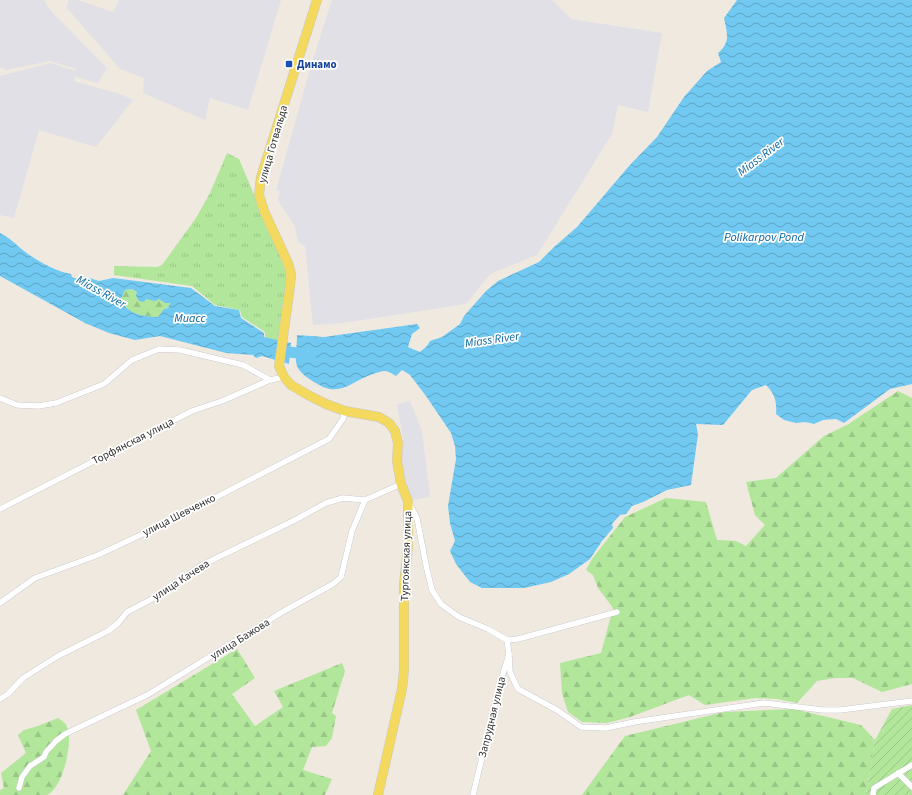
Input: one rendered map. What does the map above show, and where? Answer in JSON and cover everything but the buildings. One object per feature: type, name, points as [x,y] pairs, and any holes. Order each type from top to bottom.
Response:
[{"type":"main road","name":"улица Готвальда","points":[[279,366],[291,274],[288,263],[264,210],[259,195],[261,177],[317,0]]},
{"type":"main road","name":"Тургоякская улица","points":[[279,366],[284,377],[291,385],[308,395],[345,411],[379,417],[389,423],[395,431],[398,443],[397,461],[400,484],[408,501],[408,547],[404,584],[404,670],[402,689],[378,795]]},
{"type":"street","points":[[0,398],[17,405],[38,406],[56,403],[104,384],[132,360],[159,349],[180,350],[243,364],[270,380]]},
{"type":"street","name":"Торфянская улица","points":[[0,509],[192,411],[222,401],[270,380],[284,377]]},
{"type":"street","name":"улица Шевченко","points":[[0,603],[35,578],[98,555],[161,525],[328,439],[343,419],[345,411]]},
{"type":"street","name":"улица Качева","points":[[0,699],[8,694],[23,678],[58,656],[108,631],[118,623],[127,612],[154,598],[202,565],[293,521],[326,503],[343,498],[365,500],[400,484]]},
{"type":"street","name":"улица Бажова","points":[[19,788],[22,777],[30,766],[44,757],[46,752],[56,741],[65,734],[149,694],[333,584],[341,577],[352,531],[365,500]]},
{"type":"street","points":[[408,501],[417,518],[432,590],[442,604],[459,617],[488,628],[507,640],[518,639],[618,612]]},
{"type":"street","name":"Запрудная улица","points":[[473,795],[498,691],[509,654],[507,640]]},
{"type":"street","points":[[509,654],[510,672],[518,689],[556,710],[581,727],[606,728],[634,722],[764,703],[823,710],[840,710],[912,701]]},
{"type":"street","points":[[873,795],[874,788],[912,765]]},
{"type":"street","points":[[898,773],[912,787]]},
{"type":"shaded area","points":[[0,0],[44,0],[51,11],[107,68],[98,83],[76,77],[76,73],[74,81],[120,94],[133,100],[96,147],[39,130],[14,218],[0,215],[0,76],[51,63],[75,71],[76,69],[50,61],[6,70],[0,67]]},
{"type":"shaded area","points":[[69,0],[78,0],[113,12],[119,0],[281,0],[248,110],[210,98],[205,120],[143,93],[144,78],[120,69],[66,7]]},
{"type":"shaded area","points":[[332,0],[552,0],[571,19],[662,33],[648,112],[618,105],[612,134],[537,255],[490,274],[466,304],[343,323],[313,325],[305,246],[298,242],[295,227],[278,200],[280,191],[276,190],[313,59]]},
{"type":"shaded area","points":[[410,401],[422,431],[430,497],[414,500],[403,484],[401,467],[403,438],[397,404]]},
{"type":"green space","points":[[227,153],[239,159],[287,273],[278,342],[265,337],[265,332],[242,317],[240,310],[215,305],[192,286],[114,275],[114,266],[157,267],[162,265],[196,218],[210,193]]},
{"type":"green space","points":[[132,289],[148,299],[159,299],[165,303],[170,303],[168,308],[164,309],[158,317],[136,314],[123,304],[121,299],[125,290]]},
{"type":"green space","points":[[898,391],[912,398],[912,684],[882,692],[853,678],[835,678],[817,681],[797,703],[777,699],[755,698],[705,705],[689,695],[630,717],[607,723],[582,722],[568,712],[562,693],[560,663],[601,653],[613,608],[598,588],[593,575],[586,570],[592,559],[625,517],[666,498],[706,502],[717,540],[736,541],[746,546],[765,525],[755,515],[746,482],[776,478],[824,436],[847,425]]},
{"type":"green space","points":[[237,649],[255,678],[232,694],[255,726],[283,707],[274,691],[342,663],[345,671],[332,713],[336,716],[332,738],[326,746],[312,747],[303,770],[332,779],[325,795],[123,795],[151,751],[136,710]]},
{"type":"green space","points":[[912,705],[912,795],[866,795],[875,740],[892,709]]},
{"type":"green space","points":[[794,709],[861,725],[875,740],[866,795],[582,795],[625,736],[724,712]]},
{"type":"green space","points":[[58,718],[64,722],[68,729],[69,745],[62,775],[53,791],[47,795],[0,795],[0,790],[4,788],[1,773],[26,753],[18,735],[24,730]]},
{"type":"water","name":"Polikarpov Pond","points":[[737,0],[912,0],[912,384],[890,389],[844,423],[836,419],[823,420],[814,424],[805,422],[796,423],[784,420],[776,414],[775,398],[766,385],[752,390],[723,425],[696,424],[698,434],[691,485],[667,490],[632,506],[626,514],[620,515],[612,524],[613,528],[590,559],[569,574],[551,582],[524,588],[482,588],[470,582],[456,564],[450,551],[455,541],[450,523],[448,506],[456,459],[455,446],[451,433],[426,396],[410,375],[402,370],[396,376],[386,371],[379,372],[338,389],[323,387],[306,377],[298,367],[296,362],[297,335],[324,337],[417,324],[420,328],[412,334],[408,347],[420,352],[430,341],[442,337],[460,324],[464,316],[486,291],[498,281],[539,262],[577,227],[629,166],[657,137],[684,97],[707,71],[721,62],[718,53],[725,45],[727,37],[724,18]]},
{"type":"water","name":"Миасс","points":[[0,233],[8,237],[24,251],[38,260],[54,269],[71,274],[72,277],[78,279],[83,276],[99,281],[113,278],[191,288],[215,306],[239,310],[241,318],[264,333],[264,337],[291,343],[289,364],[262,356],[256,358],[253,355],[226,353],[160,336],[135,340],[109,333],[85,323],[0,276]],"holes":[[[132,289],[137,292],[136,296],[139,301],[144,302],[146,299],[155,301],[159,299],[165,303],[170,303],[168,308],[164,309],[158,317],[136,314],[127,308],[121,299],[125,290]]]},
{"type":"waterway","name":"Miass River","points":[[276,351],[311,354]]},
{"type":"place","name":"Динамо","points":[[289,64]]}]
